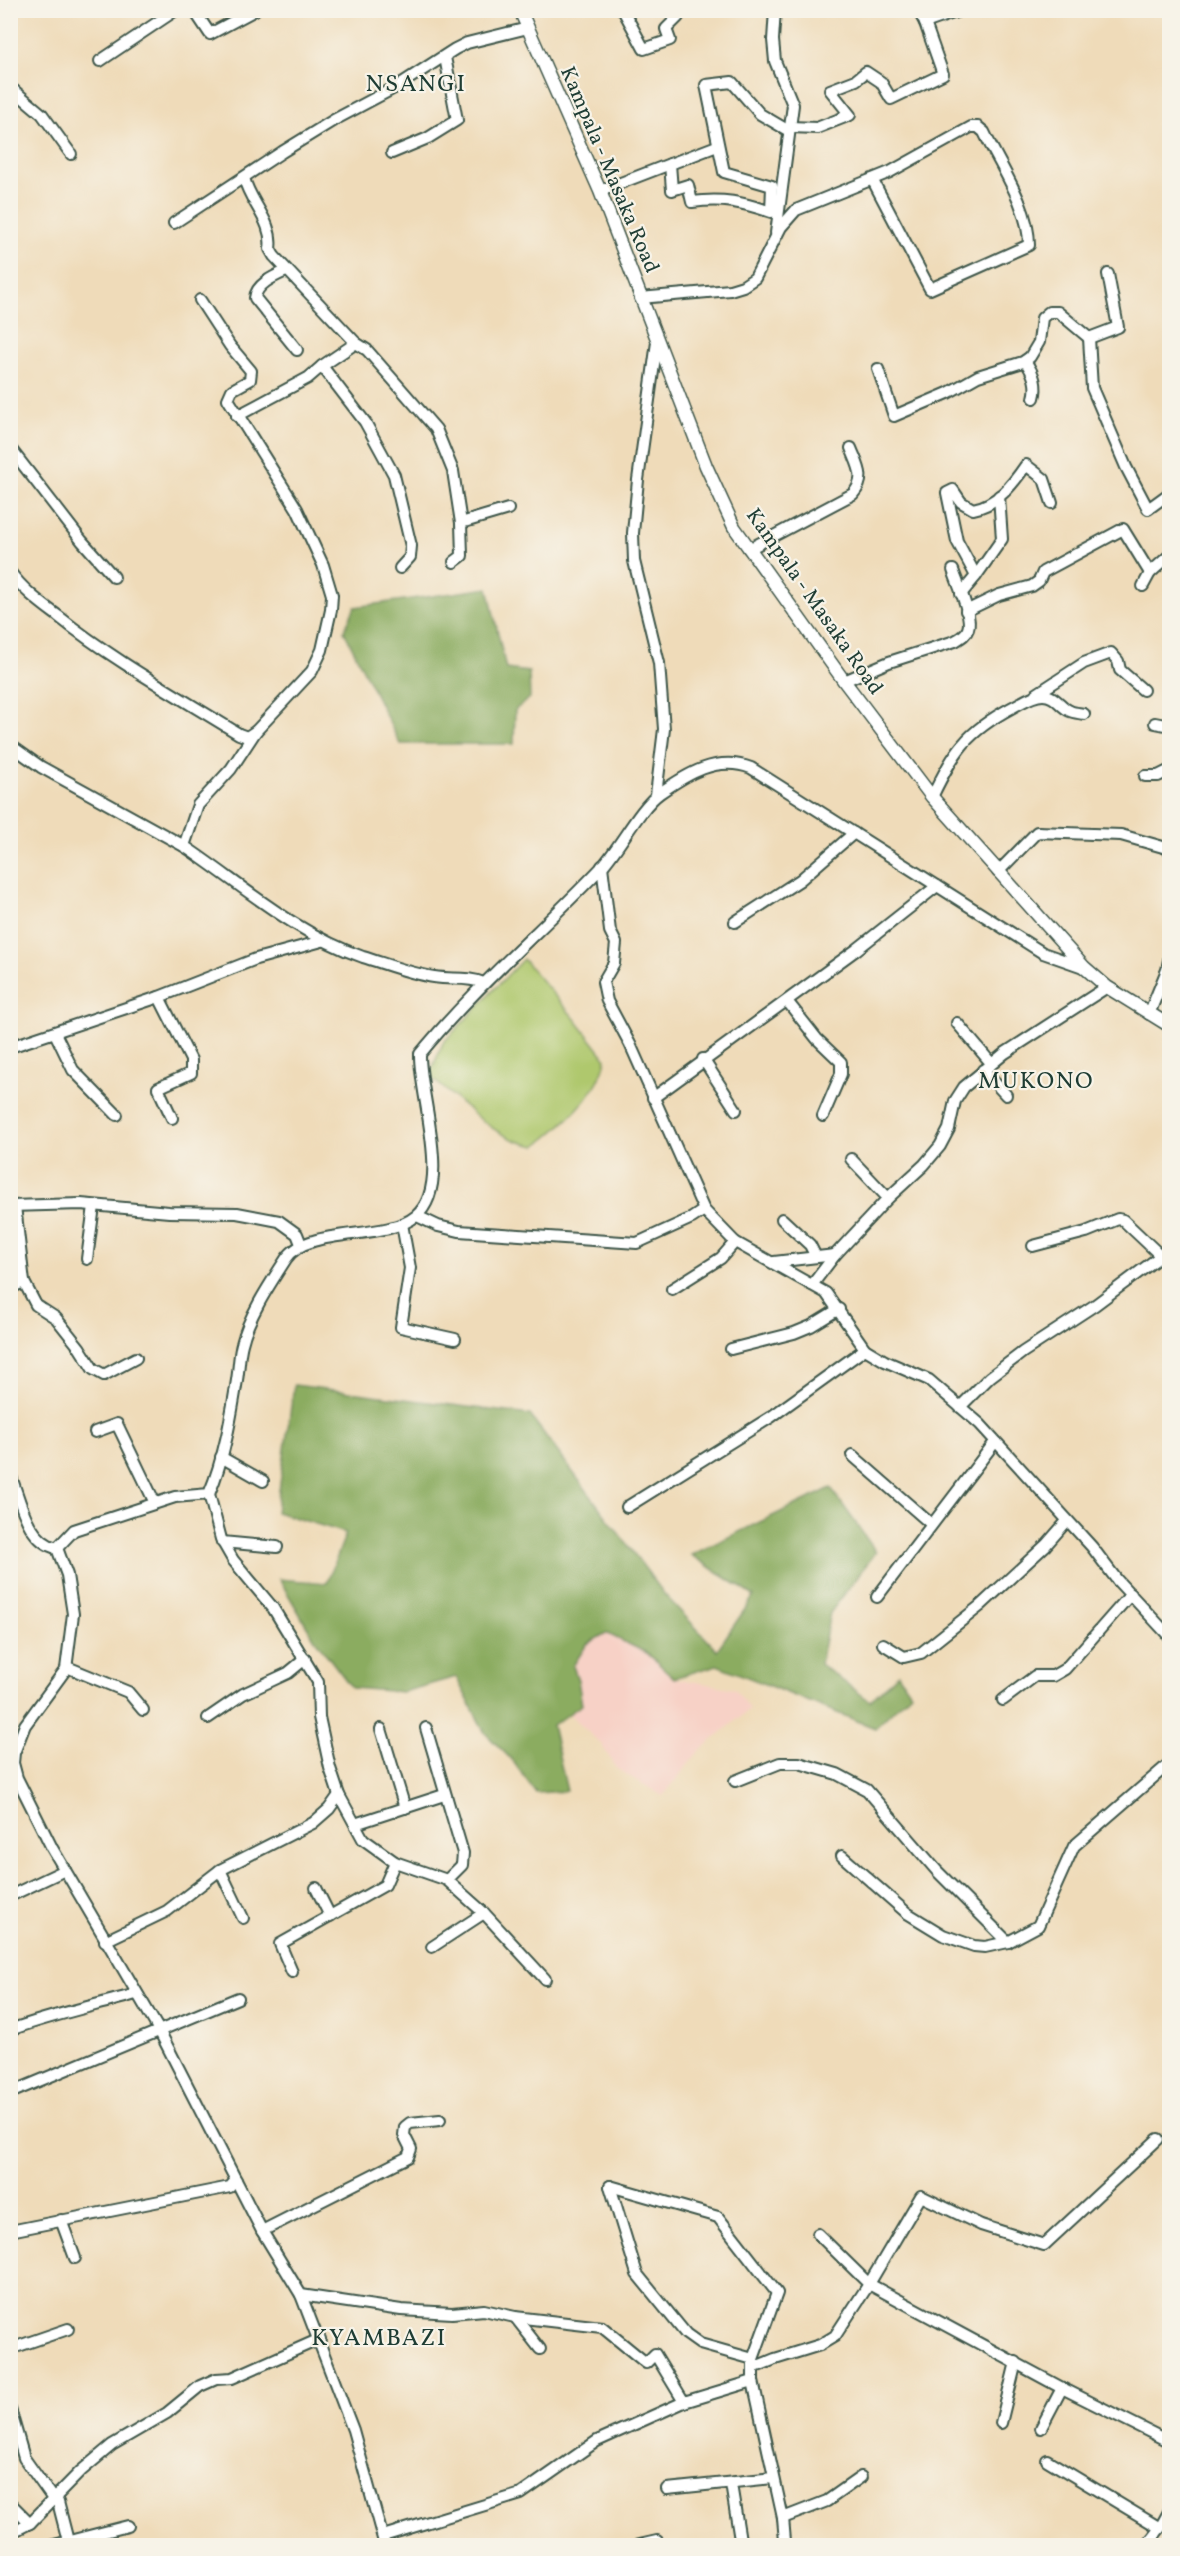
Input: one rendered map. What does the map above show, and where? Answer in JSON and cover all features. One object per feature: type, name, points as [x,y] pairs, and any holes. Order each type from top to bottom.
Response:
[{"type":"main road","name":"Kampala - Masaka Road","points":[[520,10],[600,191],[706,466],[734,527],[844,681],[932,797],[1084,967],[1107,987],[1170,1026]]},
{"type":"street","points":[[100,61],[176,10]]},
{"type":"street","points":[[194,10],[210,34],[255,10]]},
{"type":"street","points":[[623,10],[644,49],[670,40],[666,29],[678,17],[673,10]]},
{"type":"street","points":[[775,10],[773,40],[775,61],[793,105],[775,236]]},
{"type":"street","points":[[670,164],[672,190],[688,185],[692,202],[715,199],[743,202],[771,212],[772,186],[724,172],[706,85],[732,82],[760,114],[790,129],[817,128],[850,115],[830,90],[856,80],[866,72],[881,82],[891,99],[943,74],[926,23],[918,10]]},
{"type":"street","points":[[926,23],[962,10]]},
{"type":"street","points":[[174,223],[326,125],[466,43],[528,28]]},
{"type":"street","points":[[393,153],[428,138],[458,120],[445,57]]},
{"type":"street","points":[[10,87],[42,114],[71,154]]},
{"type":"street","points":[[640,298],[730,290],[743,286],[755,278],[775,236],[796,210],[872,179],[890,172],[971,127],[978,127],[984,132],[1014,190],[1029,236],[1029,245],[930,289],[872,179]]},
{"type":"street","points":[[600,191],[717,146]]},
{"type":"street","points":[[243,178],[272,236],[270,249],[286,271],[356,344],[367,350],[436,429],[453,471],[461,523],[462,556],[454,562]]},
{"type":"street","points":[[286,271],[261,286],[255,292],[255,298],[297,350]]},
{"type":"street","points":[[1089,338],[1118,327],[1108,274]]},
{"type":"street","points":[[184,846],[198,805],[231,769],[256,731],[312,671],[322,650],[332,595],[323,565],[297,509],[268,461],[237,417],[228,399],[229,394],[250,380],[252,374],[230,346],[200,300]]},
{"type":"street","points":[[878,369],[894,416],[948,393],[978,376],[1025,360],[1036,350],[1042,318],[1048,312],[1058,312],[1089,338],[1092,388],[1126,467],[1148,509],[1170,493]]},
{"type":"street","points":[[657,342],[633,533],[634,561],[660,674],[664,729],[657,795]]},
{"type":"street","points":[[237,417],[308,378],[356,344]]},
{"type":"street","points":[[1025,360],[1037,389],[1034,398]]},
{"type":"street","points":[[322,366],[365,422],[394,475],[411,546],[410,557],[400,568]]},
{"type":"street","points":[[10,448],[82,541],[114,577]]},
{"type":"street","points":[[750,549],[853,494],[861,485],[862,475],[851,448]]},
{"type":"street","points":[[976,576],[957,541],[947,493],[953,490],[961,502],[973,509],[983,507],[1011,488],[1026,465],[1044,479],[1052,503]]},
{"type":"street","points":[[961,594],[1002,539],[999,496]]},
{"type":"street","points":[[461,523],[508,509]]},
{"type":"street","points":[[966,611],[999,595],[1032,586],[1039,581],[1043,572],[1123,529],[1150,573]]},
{"type":"street","points":[[1143,586],[1150,573],[1167,560]]},
{"type":"street","points":[[844,681],[889,662],[955,641],[968,631],[970,622],[953,570]]},
{"type":"street","points":[[10,572],[30,594],[86,639],[140,674],[239,734],[248,737],[256,731]]},
{"type":"street","points":[[932,797],[952,757],[969,736],[991,718],[1033,696],[1084,663],[1111,653],[1118,662],[1120,670],[1143,690]]},
{"type":"street","points":[[1033,696],[1053,697],[1070,711],[1084,714]]},
{"type":"street","points":[[1155,723],[1170,726]]},
{"type":"street","points":[[10,745],[41,767],[184,846],[281,915],[322,941],[362,956],[434,977],[471,978],[483,983]]},
{"type":"street","points":[[545,1979],[484,1913],[447,1880],[395,1862],[363,1839],[339,1795],[330,1768],[319,1717],[318,1682],[273,1608],[233,1560],[222,1542],[209,1494],[218,1472],[242,1343],[256,1311],[286,1258],[301,1244],[402,1224],[417,1216],[427,1201],[435,1159],[420,1074],[420,1054],[483,983],[602,866],[657,795],[700,769],[715,764],[741,764],[751,768],[1043,952],[1084,967]]},
{"type":"street","points":[[1145,776],[1158,776],[1170,770]]},
{"type":"street","points":[[998,872],[1037,832],[1121,835],[1170,849]]},
{"type":"street","points":[[735,922],[800,880],[854,833]]},
{"type":"street","points":[[602,866],[610,931],[616,943],[614,963],[603,982],[607,1001],[630,1044],[704,1210],[735,1242],[826,1293],[865,1349],[885,1361],[929,1380],[960,1407],[995,1442],[1170,1637]]},
{"type":"street","points":[[653,1098],[787,1001],[937,886]]},
{"type":"street","points":[[10,1047],[159,997],[256,959],[322,941]]},
{"type":"street","points":[[1149,1014],[1167,970],[1170,955]]},
{"type":"street","points":[[812,1285],[835,1255],[940,1146],[949,1129],[958,1094],[987,1066],[1107,987]]},
{"type":"street","points":[[159,997],[191,1060],[191,1073],[158,1088],[172,1118]]},
{"type":"street","points":[[787,1001],[816,1039],[842,1062],[841,1074],[823,1116]]},
{"type":"street","points":[[957,1023],[1006,1095]]},
{"type":"street","points":[[55,1033],[73,1071],[117,1115]]},
{"type":"street","points":[[704,1059],[736,1110]]},
{"type":"street","points":[[851,1159],[888,1198]]},
{"type":"street","points":[[136,1358],[104,1375],[93,1369],[56,1318],[36,1305],[24,1282],[15,1250],[13,1206],[94,1206],[169,1212],[237,1213],[279,1221],[297,1233],[301,1244]]},
{"type":"street","points":[[87,1258],[94,1206]]},
{"type":"street","points":[[417,1216],[438,1226],[459,1231],[637,1243],[692,1218],[704,1210]]},
{"type":"street","points":[[783,1219],[810,1245],[816,1257]]},
{"type":"street","points":[[1033,1246],[1086,1232],[1118,1219],[1123,1220],[1160,1255]]},
{"type":"street","points":[[402,1224],[410,1268],[401,1327],[455,1339]]},
{"type":"street","points":[[672,1289],[722,1258],[735,1242]]},
{"type":"street","points":[[960,1407],[990,1377],[1023,1352],[1095,1305],[1170,1249]]},
{"type":"street","points":[[774,1263],[835,1255]]},
{"type":"street","points":[[10,1288],[24,1282]]},
{"type":"street","points":[[731,1349],[794,1333],[811,1326],[839,1309]]},
{"type":"street","points":[[627,1508],[771,1417],[865,1349]]},
{"type":"street","points":[[95,1432],[117,1424],[155,1503]]},
{"type":"street","points":[[877,1596],[995,1442]]},
{"type":"street","points":[[852,1455],[931,1524]]},
{"type":"street","points":[[221,1457],[263,1481]]},
{"type":"street","points":[[10,1474],[33,1532],[44,1543],[57,1548],[67,1575],[73,1614],[67,1667],[24,1725],[12,1758],[17,1778],[65,1870],[160,2032],[262,2231],[301,2295],[320,2339],[353,2430],[384,2541],[521,2494],[597,2441],[684,2402],[753,2381]]},
{"type":"street","points":[[57,1548],[74,1530],[176,1497],[209,1494]]},
{"type":"street","points":[[883,1644],[904,1657],[921,1653],[988,1599],[1046,1545],[1067,1521]]},
{"type":"street","points":[[222,1542],[277,1547]]},
{"type":"street","points":[[1004,1701],[1035,1676],[1053,1676],[1065,1669],[1131,1594]]},
{"type":"street","points":[[208,1718],[243,1694],[288,1673],[305,1659]]},
{"type":"street","points":[[67,1667],[128,1692],[143,1710]]},
{"type":"street","points":[[426,1728],[463,1853],[462,1865],[447,1880]]},
{"type":"street","points":[[381,1729],[405,1808]]},
{"type":"street","points":[[735,1781],[780,1763],[799,1763],[837,1774],[867,1790],[936,1871],[1008,1942]]},
{"type":"street","points":[[843,1857],[907,1913],[943,1935],[974,1947],[1008,1942],[1038,1926],[1074,1846],[1170,1763]]},
{"type":"street","points":[[105,1941],[167,1911],[220,1870],[313,1823],[329,1809],[339,1795]]},
{"type":"street","points":[[355,1824],[444,1795]]},
{"type":"street","points":[[292,1972],[280,1944],[385,1885],[395,1862]]},
{"type":"street","points":[[10,1896],[65,1870]]},
{"type":"street","points":[[220,1870],[243,1918]]},
{"type":"street","points":[[316,1888],[330,1916]]},
{"type":"street","points":[[432,1947],[484,1913]]},
{"type":"street","points":[[10,2030],[49,2015],[69,2013],[136,1994]]},
{"type":"street","points":[[10,2093],[238,1998]]},
{"type":"street","points":[[262,2231],[408,2157],[411,2149],[404,2135],[405,2127],[410,2123],[440,2120]]},
{"type":"street","points":[[785,2541],[783,2518],[753,2381],[753,2364],[777,2293],[718,2217],[610,2186],[637,2274],[686,2334],[700,2344],[753,2364],[820,2345],[835,2336],[921,2196],[981,2225],[1044,2246],[1158,2139]]},
{"type":"street","points":[[10,2231],[230,2187],[236,2180]]},
{"type":"street","points":[[61,2220],[75,2258]]},
{"type":"street","points":[[818,2234],[869,2284],[1062,2388],[1170,2442]]},
{"type":"street","points":[[301,2295],[401,2310],[452,2313],[484,2310],[515,2317],[602,2327],[646,2363],[655,2354],[684,2402]]},
{"type":"street","points":[[515,2317],[540,2349]]},
{"type":"street","points":[[10,2349],[68,2329]]},
{"type":"street","points":[[10,2533],[30,2523],[112,2445],[167,2413],[200,2386],[216,2379],[232,2378],[320,2339]]},
{"type":"street","points":[[1001,2422],[1016,2362]]},
{"type":"street","points":[[1041,2428],[1062,2388]]},
{"type":"street","points":[[10,2409],[24,2458],[53,2499],[58,2502],[68,2541]]},
{"type":"street","points":[[1047,2460],[1160,2528]]},
{"type":"street","points":[[783,2518],[827,2501],[861,2477]]},
{"type":"street","points":[[667,2489],[773,2478]]},
{"type":"street","points":[[731,2484],[741,2546]]},
{"type":"street","points":[[10,2503],[30,2523]]},
{"type":"street","points":[[1146,2546],[1170,2510]]},
{"type":"street","points":[[50,2546],[128,2526]]},
{"type":"street","points":[[634,2546],[657,2541]]},
{"type":"shaded area","points":[[607,1633],[647,1653],[674,1678],[735,1689],[750,1709],[699,1751],[663,1796],[617,1769],[601,1744],[568,1713],[582,1705],[573,1666],[587,1644]]},
{"type":"green space","points":[[488,588],[506,669],[529,672],[530,698],[515,710],[514,744],[400,744],[344,631],[355,607]]},
{"type":"green space","points":[[523,959],[606,1059],[603,1071],[588,1096],[568,1119],[536,1146],[520,1142],[492,1128],[429,1076],[443,1043]]},
{"type":"green space","points":[[294,1385],[530,1415],[665,1595],[717,1650],[754,1596],[691,1555],[831,1488],[876,1552],[830,1613],[820,1664],[870,1701],[898,1674],[911,1693],[875,1728],[717,1665],[674,1678],[647,1653],[606,1633],[587,1644],[573,1666],[582,1705],[552,1725],[567,1791],[536,1793],[512,1760],[485,1733],[456,1677],[403,1692],[352,1688],[314,1638],[279,1579],[327,1583],[346,1533],[276,1512]]},
{"type":"district","name":"NSANGI","points":[[416,85]]},
{"type":"district","name":"MUKONO","points":[[1036,1082]]},
{"type":"district","name":"KYAMBAZI","points":[[379,2339]]}]
